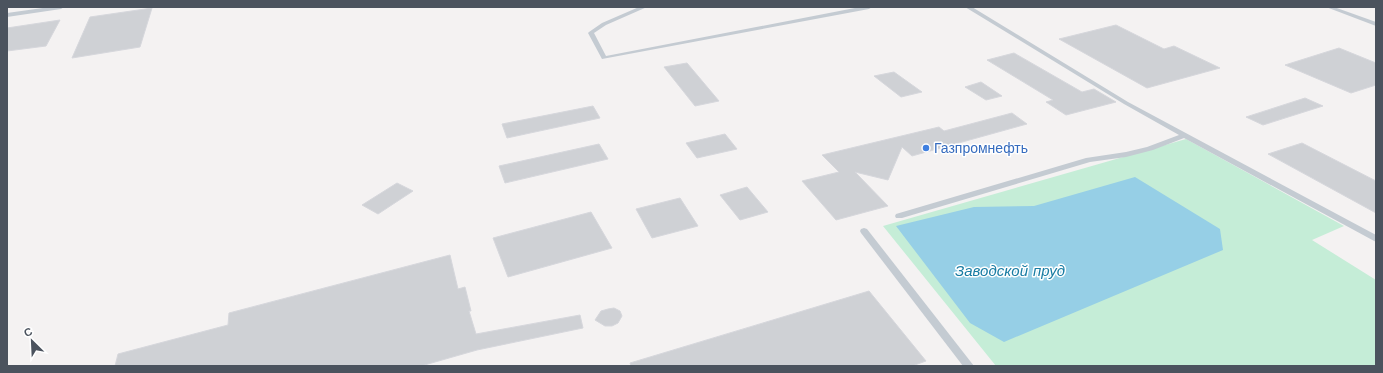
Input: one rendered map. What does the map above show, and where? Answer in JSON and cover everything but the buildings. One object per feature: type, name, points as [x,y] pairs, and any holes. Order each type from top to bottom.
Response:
[{"type":"lane","points":[[7,15],[43,8],[61,7]]},
{"type":"lane","points":[[644,7],[604,24],[591,33],[604,58],[869,7]]},
{"type":"lane","points":[[968,7],[1126,103],[1376,239]]},
{"type":"lane","points":[[1329,7],[1376,24]]},
{"type":"lane","points":[[899,216],[1089,160],[1114,158],[1162,146],[1184,135]]},
{"type":"lane","points":[[864,232],[969,366]]},
{"type":"green space","points":[[1186,139],[1344,226],[1312,240],[1376,280],[1376,366],[996,366],[883,226]]},
{"type":"water","name":"Заводской пруд","points":[[1135,177],[1220,229],[1223,250],[1004,342],[970,323],[896,226],[974,207],[1034,206]]},
{"type":"place","name":"Газпромнефть","points":[[926,148]]}]
